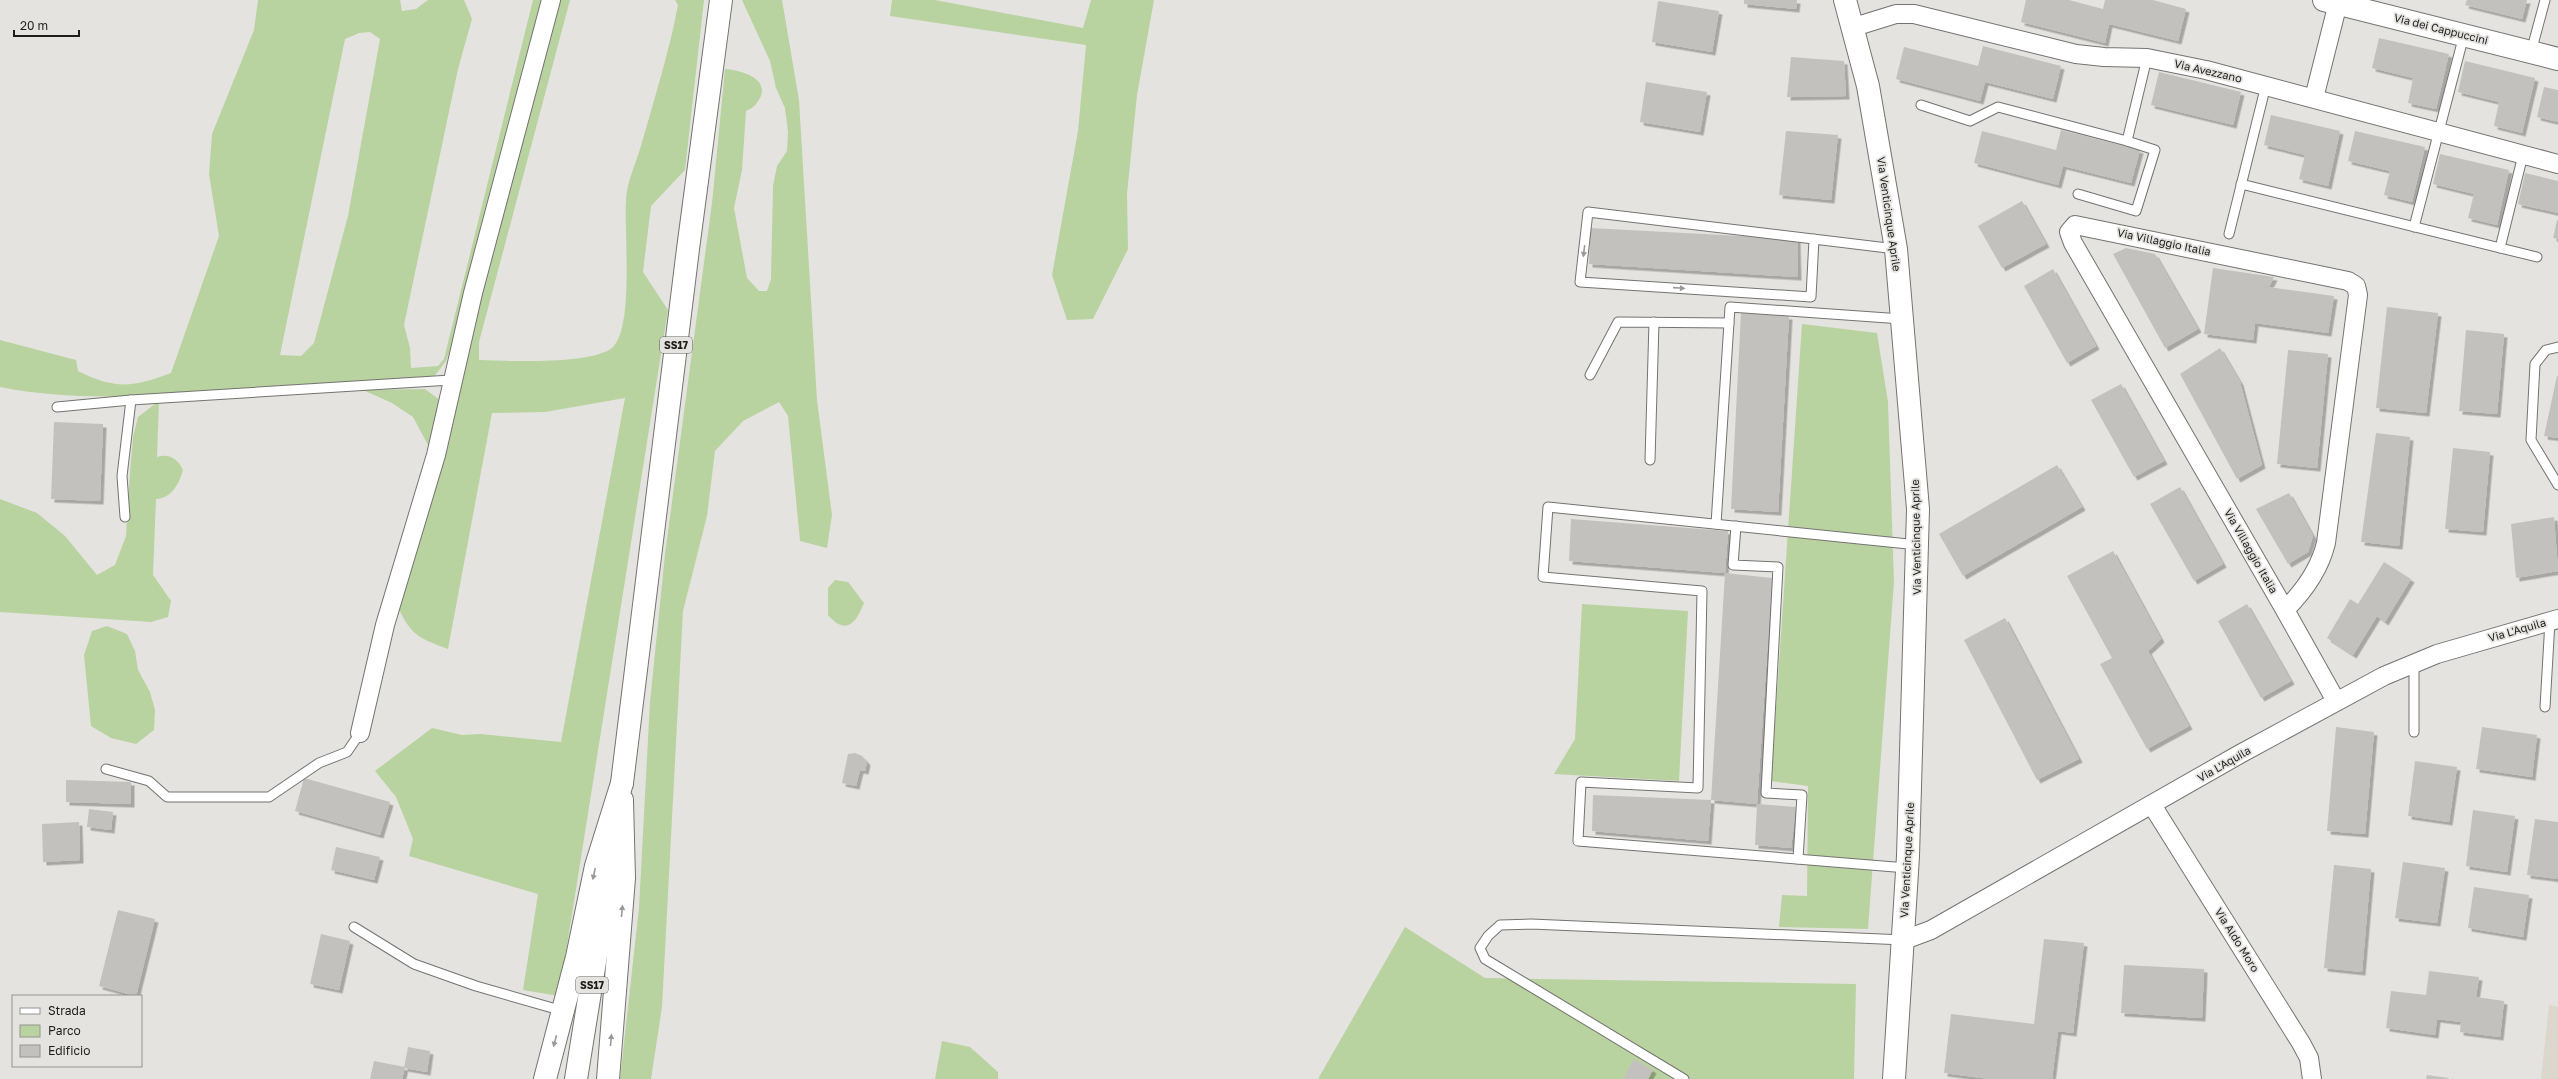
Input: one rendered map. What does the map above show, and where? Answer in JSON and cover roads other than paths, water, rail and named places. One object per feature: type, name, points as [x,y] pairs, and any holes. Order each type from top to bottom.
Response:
[{"type":"main road","name":"SS17","points":[[576,1079],[607,891],[622,783],[688,249],[722,0]]},
{"type":"main road","name":"Via Venticinque Aprile","points":[[1845,0],[1854,27],[1881,153],[1896,249],[1918,509],[1904,940],[1894,1079]]},
{"type":"main road","name":"Via dei Cappuccini","points":[[2331,2],[2558,59]]},
{"type":"main road","points":[[545,1079],[563,1011],[596,866],[622,783]]},
{"type":"main road","points":[[608,1079],[624,878],[622,783]]},
{"type":"main road","name":"SS17","points":[[594,1079],[607,891]]},
{"type":"street","points":[[360,733],[385,625],[436,455],[451,380],[551,0]]},
{"type":"street","points":[[2314,98],[2331,2]]},
{"type":"street","name":"Via Avezzano","points":[[1854,27],[1896,14],[1914,14],[2076,54],[2104,57],[2147,58],[2266,85],[2558,164]]},
{"type":"street","name":"Via Villaggio Italia","points":[[2285,610],[2302,591],[2324,549],[2358,295],[2356,286],[2348,281],[2075,225],[2069,232],[2073,243],[2336,701]]},
{"type":"street","name":"Via L'Aquila","points":[[1904,940],[1931,930],[2336,701],[2414,662],[2554,620]]},
{"type":"street","name":"Via Aldo Moro","points":[[2152,805],[2301,1043],[2308,1058],[2312,1079]]},
{"type":"lane","points":[[2531,52],[2545,0]]},
{"type":"lane","points":[[2414,227],[2437,132],[2464,35]]},
{"type":"lane","points":[[2127,141],[2147,58]]},
{"type":"lane","points":[[2230,234],[2266,85]]},
{"type":"lane","points":[[1921,105],[1970,121],[1998,107],[2127,141],[2155,150],[2136,211],[2078,194]]},
{"type":"lane","points":[[2500,248],[2523,155]]},
{"type":"lane","points":[[2242,184],[2537,257]]},
{"type":"lane","points":[[1814,240],[1811,297],[1580,282],[1588,212],[1896,249]]},
{"type":"lane","points":[[1716,524],[1730,307],[1902,319]]},
{"type":"lane","points":[[1590,375],[1618,322],[1729,323]]},
{"type":"lane","points":[[1650,460],[1654,322]]},
{"type":"lane","points":[[2558,347],[2546,350],[2535,364],[2531,440],[2558,486]]},
{"type":"lane","points":[[57,407],[131,400],[451,380]]},
{"type":"lane","points":[[125,517],[122,476],[131,400]]},
{"type":"lane","points":[[1907,868],[1578,841],[1581,782],[1698,788],[1702,591],[1543,577],[1548,507],[1918,544]]},
{"type":"lane","points":[[1736,526],[1733,565],[1778,567],[1766,793],[1802,795],[1798,859]]},
{"type":"lane","points":[[2545,707],[2554,620]]},
{"type":"lane","points":[[2414,662],[2414,732]]},
{"type":"lane","points":[[106,769],[149,781],[167,797],[269,796],[319,763],[348,752],[360,733]]},
{"type":"lane","points":[[1684,1079],[1484,959],[1480,948],[1488,936],[1500,925],[1531,924],[1904,940]]},
{"type":"lane","points":[[354,927],[414,964],[476,986],[563,1011]]}]
